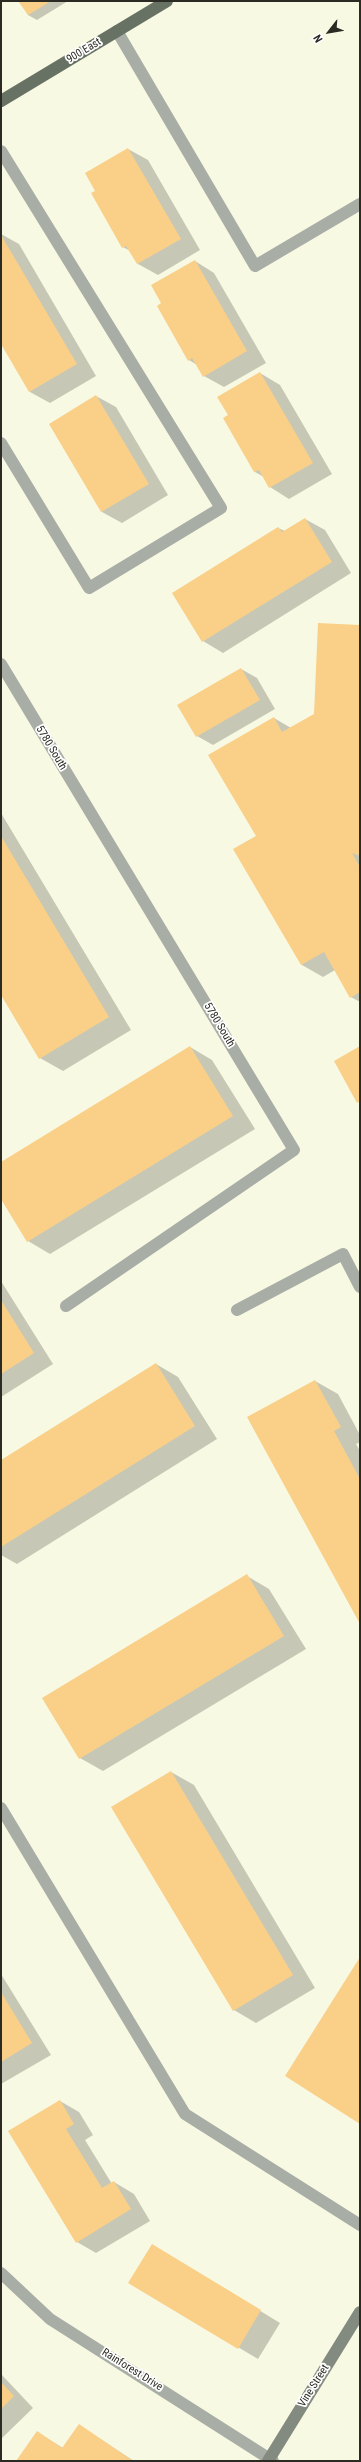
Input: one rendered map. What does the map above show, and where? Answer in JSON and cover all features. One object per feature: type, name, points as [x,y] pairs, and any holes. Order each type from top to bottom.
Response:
[{"type":"main road","name":"900 East","points":[[1,101],[167,1]]},
{"type":"street","points":[[117,31],[255,266],[360,204]]},
{"type":"street","points":[[1,151],[222,508],[88,588],[1,443]]},
{"type":"street","name":"5780 South","points":[[1,664],[294,1150],[66,1306]]},
{"type":"street","points":[[237,1310],[343,1254],[360,1286]]},
{"type":"street","points":[[1,1808],[185,2114],[360,2225]]},
{"type":"street","name":"Rainforest Drive","points":[[1,2273],[50,2319],[270,2460]]},
{"type":"street","name":"Vine Street","points":[[270,2460],[360,2312]]},
{"type":"building","points":[[18,1],[51,1],[28,15]]},
{"type":"building","points":[[128,148],[181,239],[137,264],[126,246],[122,248],[91,193],[95,191],[85,173]]},
{"type":"building","points":[[1,235],[77,364],[29,392],[1,344]]},
{"type":"building","points":[[195,260],[247,351],[203,377],[192,358],[188,361],[157,306],[161,303],[151,285]]},
{"type":"building","points":[[260,372],[313,463],[269,488],[259,470],[254,472],[223,418],[228,415],[217,397]]},
{"type":"building","points":[[96,395],[149,484],[101,512],[49,424]]},
{"type":"building","points":[[305,518],[332,562],[202,642],[172,593],[278,527],[282,532]]},
{"type":"building","points":[[318,623],[360,625],[360,856],[352,853],[360,867],[360,992],[350,998],[324,952],[301,965],[233,849],[256,836],[208,755],[274,717],[282,732],[314,714]]},
{"type":"building","points":[[241,668],[260,700],[196,737],[177,705]]},
{"type":"building","points":[[1,836],[109,1017],[39,1059],[1,995]]},
{"type":"building","points":[[190,1046],[233,1116],[27,1242],[1,1199],[1,1162]]},
{"type":"building","points":[[360,1046],[360,1101],[357,1103],[334,1061]]},
{"type":"building","points":[[1,1300],[34,1353],[1,1374]]},
{"type":"building","points":[[156,1363],[195,1426],[1,1547],[1,1460]]},
{"type":"building","points":[[315,1380],[341,1427],[334,1431],[360,1479],[360,1624],[247,1417]]},
{"type":"building","points":[[247,1574],[284,1636],[79,1759],[42,1698]]},
{"type":"building","points":[[171,1771],[293,1975],[233,2011],[111,1807]]},
{"type":"building","points":[[360,1957],[360,2124],[285,2076]]},
{"type":"building","points":[[1,1992],[32,2043],[1,2062]]},
{"type":"building","points":[[60,2100],[74,2124],[66,2129],[102,2188],[114,2181],[131,2209],[76,2243],[8,2131]]},
{"type":"building","points":[[152,2244],[261,2310],[238,2349],[128,2283]]},
{"type":"building","points":[[1,2382],[14,2396],[1,2409]]},
{"type":"building","points":[[79,2424],[133,2461],[16,2461],[37,2431],[62,2448]]}]
